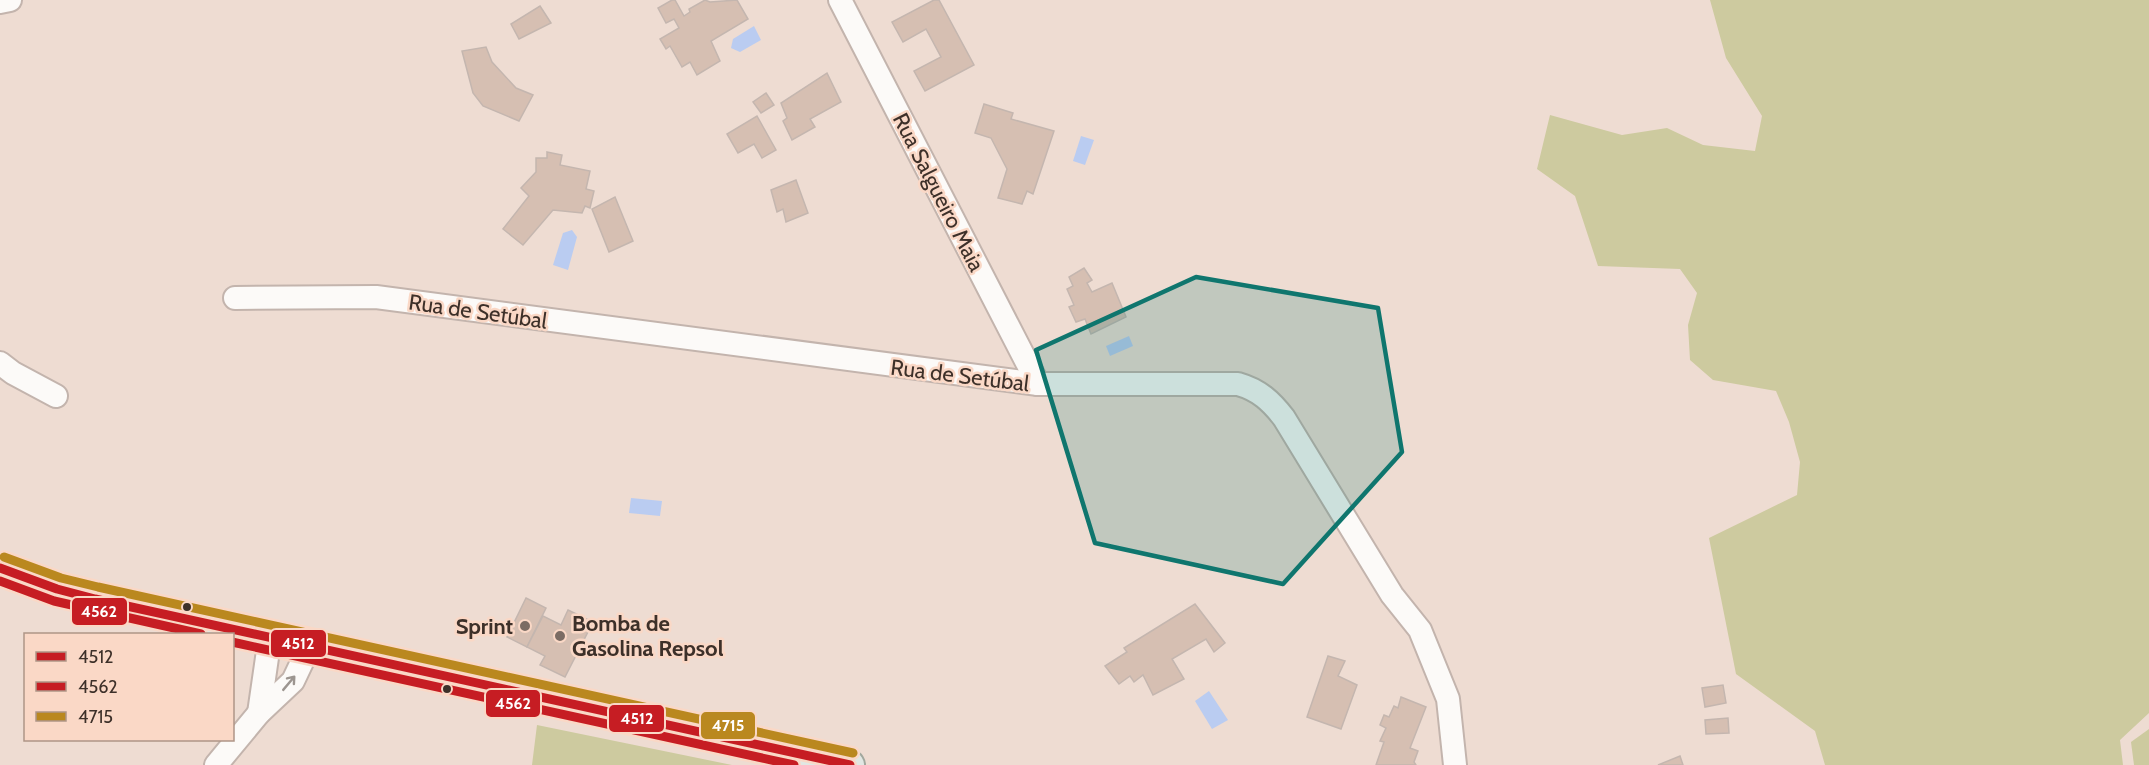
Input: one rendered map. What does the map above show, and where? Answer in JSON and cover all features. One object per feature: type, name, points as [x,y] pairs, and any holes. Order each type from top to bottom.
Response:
[{"type":"main road","points":[[0,568],[57,589],[95,599],[850,765]]},
{"type":"street","points":[[0,2],[10,0]]},
{"type":"street","name":"Rua Salgueiro Maia","points":[[840,0],[1038,384]]},
{"type":"street","name":"Rua de Setúbal","points":[[235,298],[376,297],[1038,384],[1238,384],[1262,394],[1272,404],[1392,595],[1420,630],[1448,699],[1455,765]]},
{"type":"street","points":[[0,363],[13,373],[56,396]]},
{"type":"street","points":[[259,713],[270,637]]},
{"type":"street","points":[[216,765],[259,713],[293,681],[302,662],[306,645]]},
{"type":"highlighted area","points":[[1196,277],[1378,308],[1402,452],[1283,584],[1095,543],[1036,350]]},
{"type":"shaded area","points":[[1710,0],[2149,0],[2149,713],[2120,740],[2123,765],[1825,765],[1815,731],[1736,674],[1709,538],[1797,495],[1800,462],[1789,422],[1776,391],[1713,380],[1690,360],[1688,325],[1697,293],[1680,269],[1598,266],[1575,196],[1537,169],[1550,115],[1622,135],[1667,128],[1703,145],[1755,151],[1762,116],[1726,58]]},
{"type":"shaded area","points":[[537,725],[732,765],[532,765]]},
{"type":"shaded area","points":[[2149,729],[2149,765],[2134,765],[2131,742]]},
{"type":"water","points":[[754,26],[761,40],[740,52],[731,48],[733,39]]},
{"type":"water","points":[[1081,136],[1094,140],[1085,165],[1073,161]]},
{"type":"water","points":[[572,230],[577,237],[568,270],[553,265],[563,233]]},
{"type":"water","points":[[1129,336],[1133,346],[1110,356],[1106,346]]},
{"type":"water","points":[[631,498],[662,501],[660,516],[629,513]]},
{"type":"water","points":[[1209,691],[1228,720],[1212,729],[1195,701]]},
{"type":"building","points":[[675,0],[684,16],[690,12],[689,9],[705,0],[710,2],[737,0],[748,19],[711,41],[720,61],[697,75],[690,62],[682,67],[670,46],[666,49],[660,39],[679,28],[674,19],[666,23],[658,8]]},
{"type":"building","points":[[934,0],[939,0],[974,65],[925,91],[914,71],[941,57],[926,29],[903,42],[892,22]]},
{"type":"building","points":[[540,6],[551,23],[519,39],[511,24]]},
{"type":"building","points":[[486,47],[492,62],[516,88],[533,95],[519,121],[483,106],[473,93],[462,51]]},
{"type":"building","points":[[827,73],[841,102],[810,119],[815,127],[792,140],[783,121],[787,118],[781,103]]},
{"type":"building","points":[[766,93],[774,105],[761,113],[753,102]]},
{"type":"building","points":[[984,104],[1013,113],[1011,119],[1054,131],[1033,194],[1027,191],[1022,204],[998,198],[1007,169],[991,138],[975,133]]},
{"type":"building","points":[[757,116],[776,150],[762,158],[754,144],[738,153],[727,134]]},
{"type":"building","points":[[547,152],[562,155],[560,165],[590,171],[586,189],[594,191],[590,208],[585,206],[582,213],[553,210],[523,245],[503,229],[529,196],[521,188],[536,172],[536,158],[547,158]]},
{"type":"building","points":[[796,180],[808,213],[786,222],[783,209],[777,212],[771,190]]},
{"type":"building","points":[[615,197],[633,241],[609,252],[592,209]]},
{"type":"building","points":[[1084,268],[1092,280],[1087,283],[1092,292],[1112,283],[1126,317],[1091,334],[1085,319],[1076,322],[1069,307],[1074,305],[1067,289],[1073,286],[1069,277]]},
{"type":"building","name":"Sprint","points":[[526,598],[546,608],[527,647],[507,637]]},
{"type":"building","points":[[1195,604],[1225,643],[1214,652],[1206,639],[1172,659],[1184,679],[1153,695],[1143,675],[1134,682],[1130,676],[1119,684],[1105,666],[1127,652],[1124,648]]},
{"type":"building","name":"Bomba de Gasolina Repsol","points":[[568,610],[593,622],[565,677],[540,665],[545,656],[527,647],[543,616],[561,625]]},
{"type":"building","points":[[1328,656],[1345,661],[1338,676],[1357,685],[1341,729],[1307,717]]},
{"type":"building","points":[[1723,685],[1726,703],[1705,707],[1702,688]]},
{"type":"building","points":[[1401,697],[1426,707],[1410,748],[1418,751],[1414,762],[1416,765],[1376,765],[1384,742],[1380,741],[1386,728],[1380,725],[1384,715],[1389,717],[1394,706],[1398,708]]},
{"type":"building","points":[[1728,718],[1729,733],[1706,734],[1705,720]]},
{"type":"building","points":[[1680,756],[1683,765],[1658,765]]},
{"type":"transit line","name":"4715","points":[[4,557],[61,578],[98,587],[853,753]]},
{"type":"transit line","name":"4512","points":[[0,568],[57,589],[95,599],[850,765]]},
{"type":"transit line","name":"4562","points":[[0,581],[54,601],[197,633]]},
{"type":"transit line","name":"4562","points":[[234,642],[794,765]]},
{"type":"place","name":"Sprint","points":[[525,626]]},
{"type":"place","name":"Bomba de Gasolina Repsol","points":[[560,636]]}]
